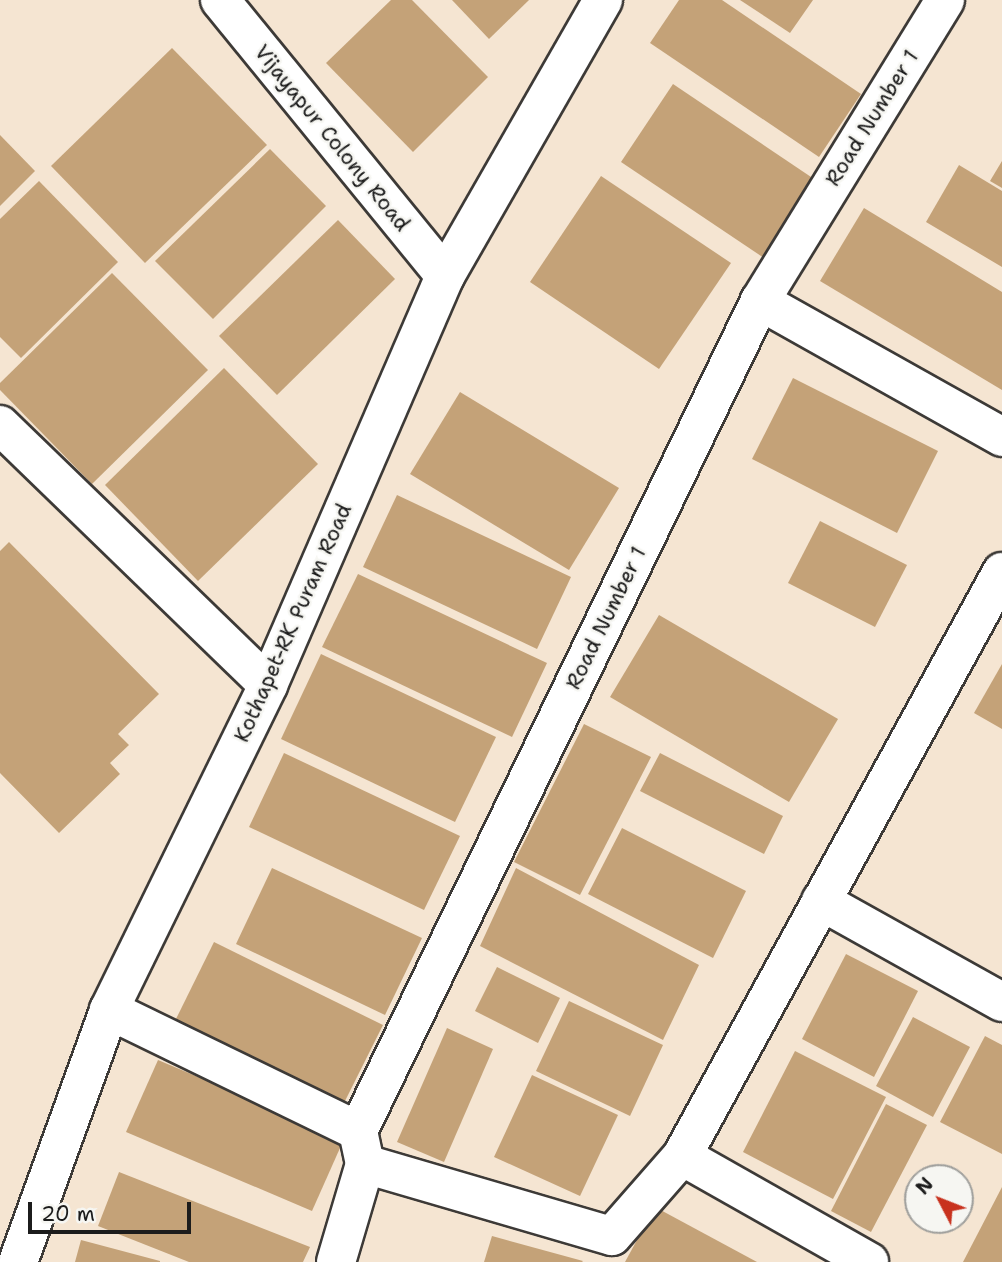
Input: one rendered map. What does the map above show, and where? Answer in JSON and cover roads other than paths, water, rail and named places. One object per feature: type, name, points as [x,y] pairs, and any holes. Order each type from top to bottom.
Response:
[{"type":"street","name":"Vijayapur Colony Road","points":[[220,0],[444,276]]},
{"type":"street","name":"Kothapet-RK Puram Road","points":[[18,1262],[109,1010],[268,685],[444,276],[603,0]]},
{"type":"street","name":"Road Number 1","points":[[336,1262],[362,1147],[760,301],[945,0]]},
{"type":"street","points":[[760,301],[1002,437]]},
{"type":"street","points":[[0,425],[268,685]]},
{"type":"street","points":[[109,1010],[362,1147],[612,1236],[682,1156],[1002,572]]},
{"type":"street","points":[[821,901],[1002,1002]]},
{"type":"street","points":[[682,1156],[869,1262]]}]
